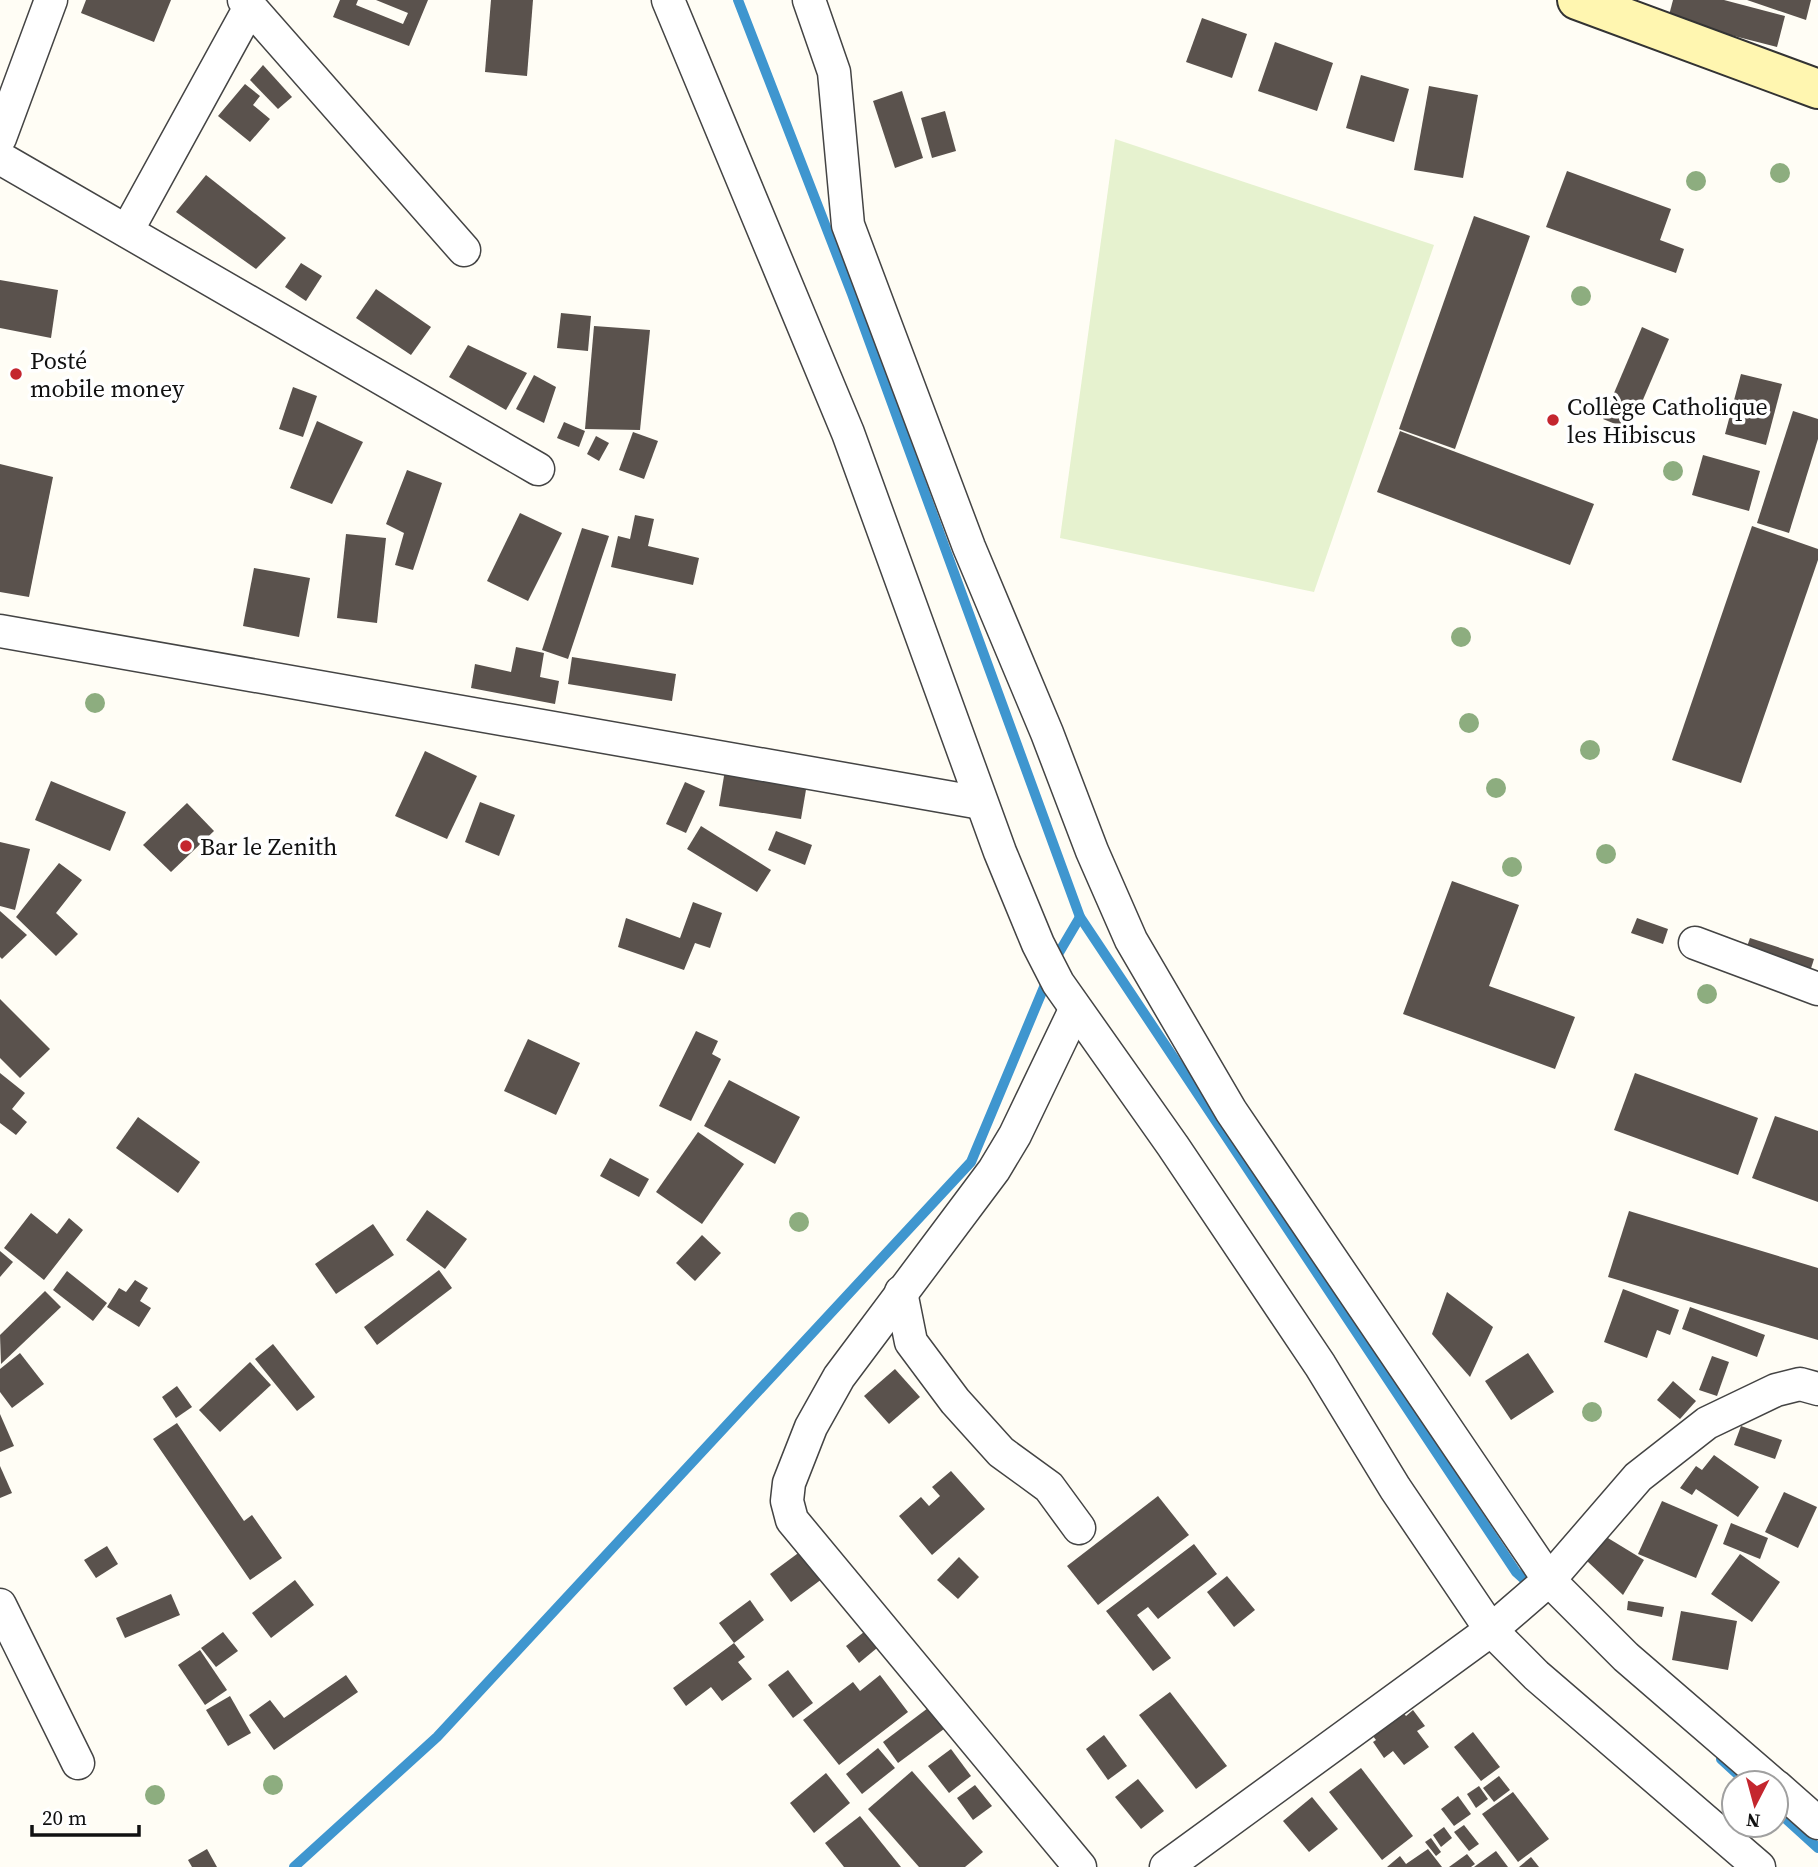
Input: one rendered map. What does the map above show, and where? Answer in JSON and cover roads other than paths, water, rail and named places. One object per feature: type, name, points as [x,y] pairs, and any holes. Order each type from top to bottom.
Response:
[{"type":"street","points":[[0,138],[51,0]]},
{"type":"street","points":[[668,0],[848,433],[981,803],[1038,944],[1058,983],[1173,1146],[1321,1365],[1395,1488],[1491,1630],[1536,1675],[1759,1867]]},
{"type":"street","points":[[809,0],[834,72],[848,225],[970,547],[1047,733],[1092,851],[1131,940],[1231,1111],[1549,1580],[1626,1657],[1756,1769]]},
{"type":"street","points":[[1577,0],[1818,89]]},
{"type":"street","points":[[127,231],[247,4],[464,250]]},
{"type":"street","points":[[0,158],[538,469]]},
{"type":"street","points":[[0,631],[981,803]]},
{"type":"street","points":[[1695,943],[1818,989]]},
{"type":"street","points":[[1075,1010],[1015,1135],[994,1170],[839,1377],[811,1427],[789,1483],[787,1502],[792,1520],[1080,1867]]},
{"type":"street","points":[[901,1292],[911,1342],[955,1401],[1001,1452],[1049,1487],[1079,1528]]},
{"type":"street","points":[[1166,1867],[1491,1630],[1549,1580],[1638,1477],[1707,1423],[1776,1390],[1800,1384],[1818,1389]]},
{"type":"street","points":[[0,1605],[78,1763]]},
{"type":"street","points":[[1790,1799],[1818,1823]]},
{"type":"waterway","points":[[738,0],[852,294],[1080,917],[1516,1572],[1536,1590]]},
{"type":"waterway","points":[[294,1867],[437,1737],[971,1162],[1057,956],[1080,917]]},
{"type":"waterway","points":[[1721,1759],[1732,1769]]},
{"type":"waterway","points":[[1790,1823],[1818,1848]]},
{"type":"place","name":"Posté mobile money","points":[[16,374]]},
{"type":"place","name":"Collège Catholique les Hibiscus","points":[[1553,420]]},
{"type":"place","name":"Bar le Zenith","points":[[186,846]]}]
